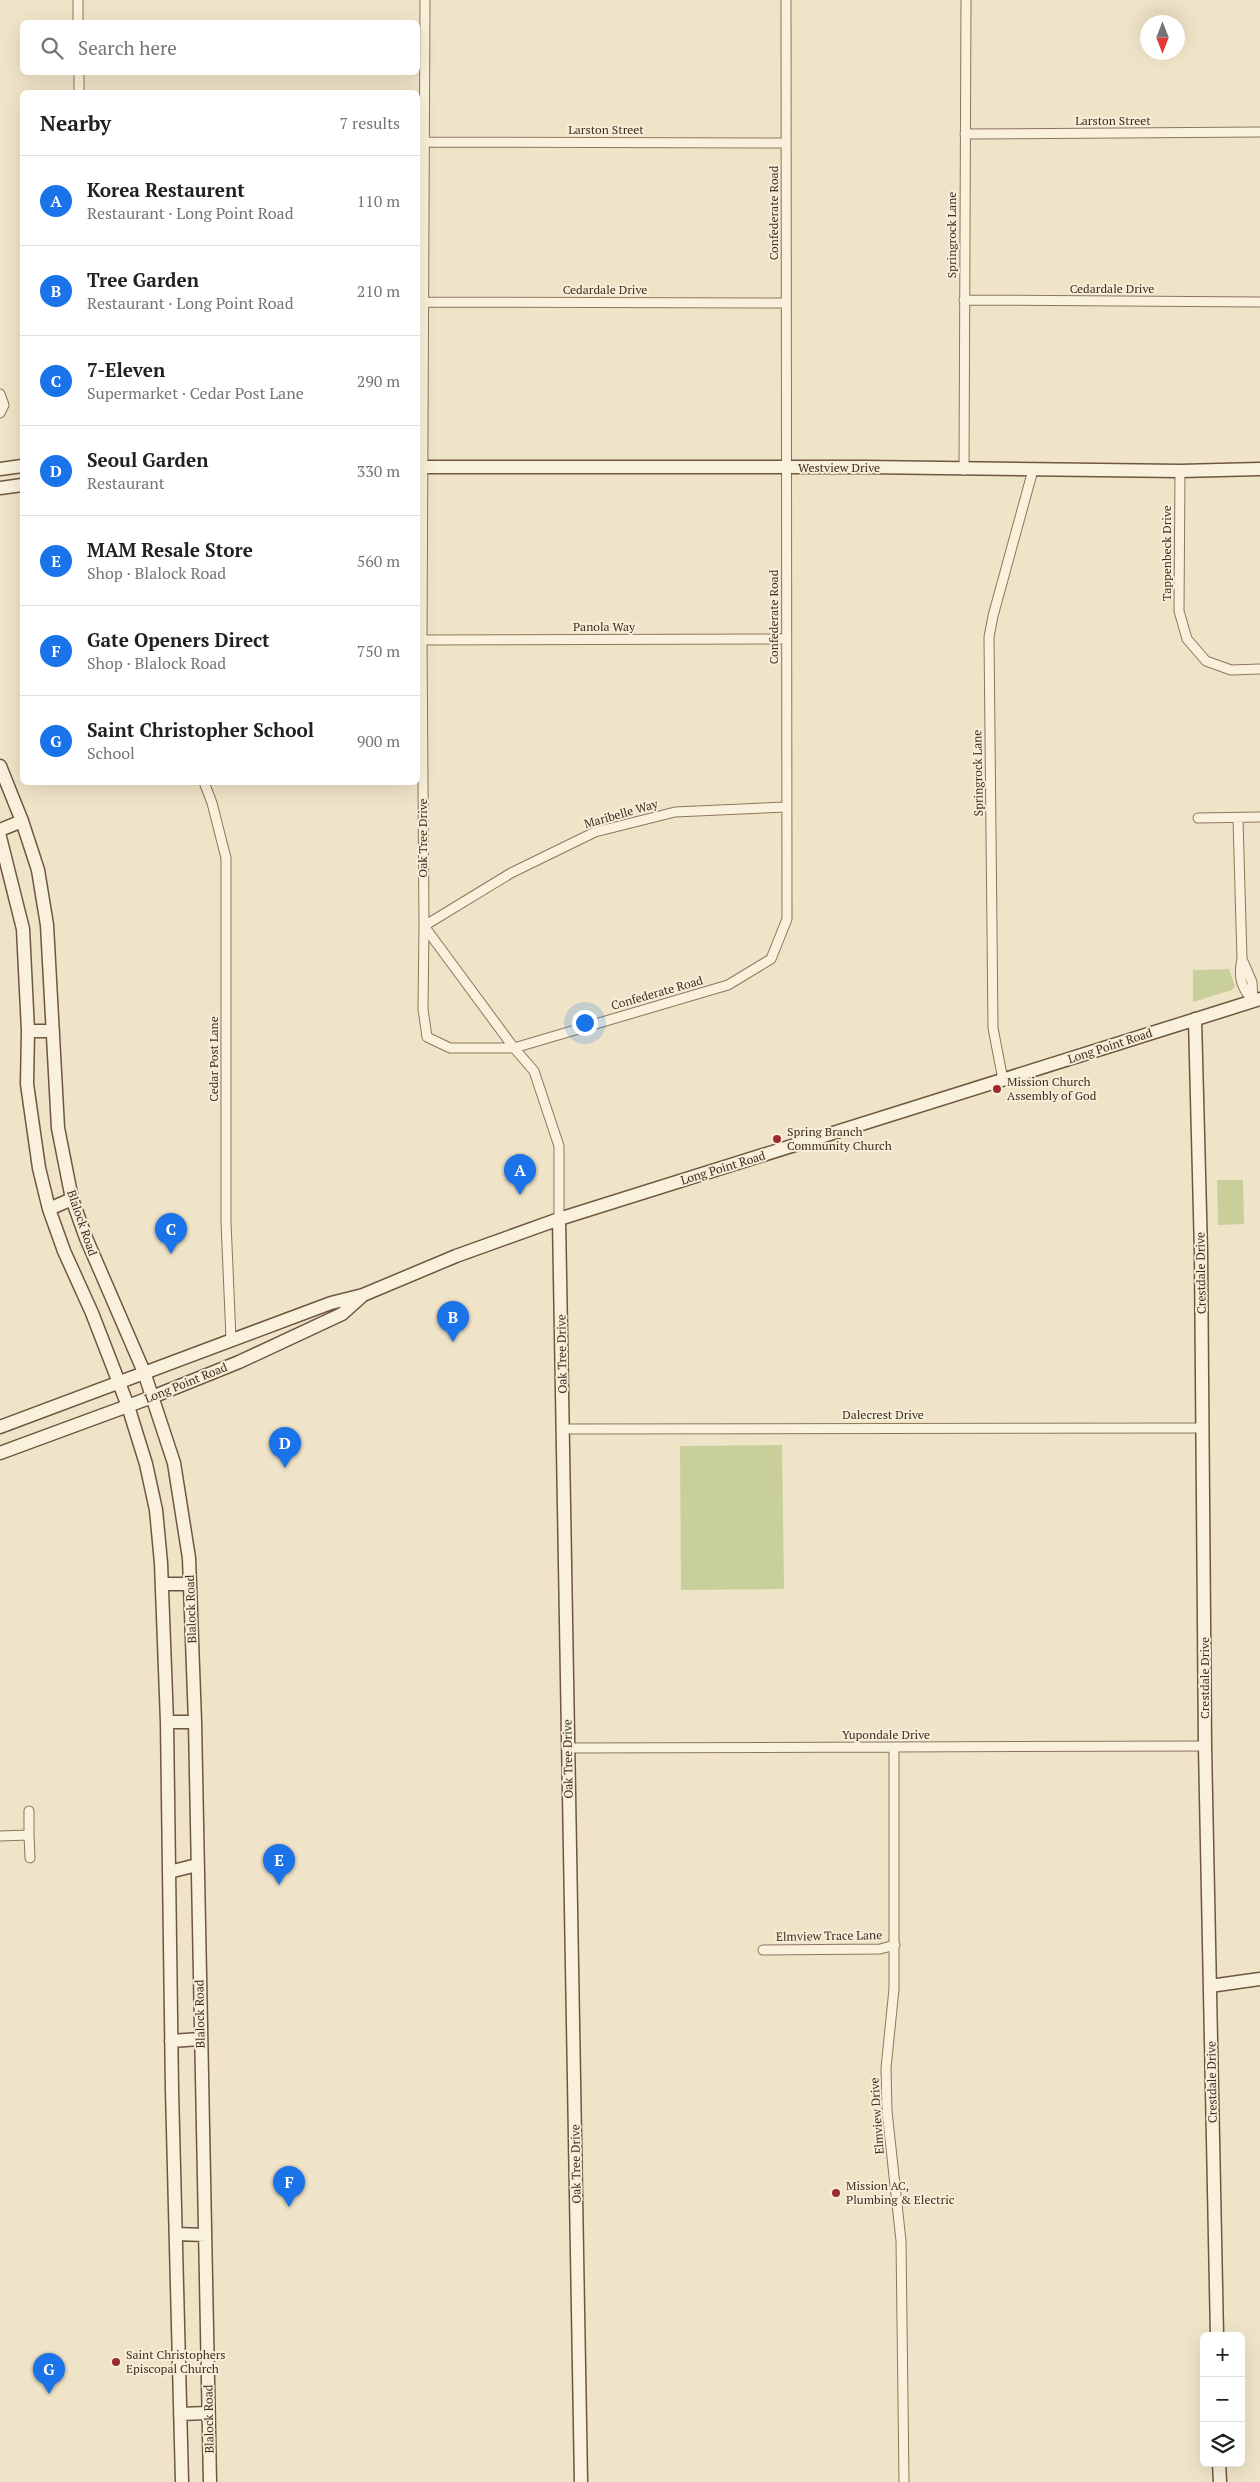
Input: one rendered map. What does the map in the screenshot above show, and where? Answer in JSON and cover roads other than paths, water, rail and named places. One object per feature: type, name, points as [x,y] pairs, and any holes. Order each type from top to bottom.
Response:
[{"type":"main road","points":[[0,469],[20,466]]},
{"type":"main road","name":"Westview Drive","points":[[420,467],[787,467],[1180,472],[1260,469]]},
{"type":"main road","points":[[1,488],[20,485]]},
{"type":"main road","name":"Blalock Road","points":[[0,766],[22,821],[38,870],[47,925],[58,1128],[72,1198],[86,1238],[144,1372],[174,1463],[189,1558],[195,1722],[210,2482]]},
{"type":"main road","points":[[0,830],[22,821]]},
{"type":"main road","name":"Blalock Road","points":[[0,837],[23,929],[28,1031],[27,1084],[32,1127],[49,1209],[64,1251],[92,1313],[128,1406],[146,1464],[156,1510],[162,1584],[167,1722],[182,2482]]},
{"type":"main road","name":"Long Point Road","points":[[0,1427],[334,1301],[363,1295],[456,1256],[559,1219],[1257,1000]]},
{"type":"main road","name":"Crestdale Drive","points":[[1196,1019],[1203,1428],[1205,1746],[1217,2332]]},
{"type":"main road","points":[[28,1031],[53,1032]]},
{"type":"main road","points":[[49,1209],[72,1198]]},
{"type":"main road","name":"Oak Tree Drive","points":[[559,1219],[581,2482]]},
{"type":"main road","name":"Long Point Road","points":[[0,1453],[152,1397],[239,1362],[342,1314],[363,1295]]},
{"type":"main road","points":[[162,1584],[190,1584]]},
{"type":"main road","points":[[167,1722],[195,1722]]},
{"type":"main road","points":[[169,1872],[197,1865]]},
{"type":"main road","points":[[1210,1986],[1260,1979]]},
{"type":"main road","points":[[172,2041],[200,2039]]},
{"type":"main road","points":[[176,2234],[205,2234]]},
{"type":"main road","points":[[180,2414],[208,2413]]},
{"type":"main road","points":[[1219,2467],[1220,2482]]},
{"type":"street","points":[[78,0],[78,20]]},
{"type":"street","name":"Oak Tree Drive","points":[[425,0],[426,142],[420,467],[423,1009],[427,1037],[450,1048],[514,1048]]},
{"type":"street","name":"Confederate Road","points":[[514,1048],[728,985],[771,959],[787,919],[786,0]]},
{"type":"street","name":"Springrock Lane","points":[[964,470],[966,0]]},
{"type":"street","points":[[79,75],[79,90]]},
{"type":"street","name":"Larston Street","points":[[965,134],[1260,132]]},
{"type":"street","name":"Larston Street","points":[[426,142],[786,143]]},
{"type":"street","name":"Cedardale Drive","points":[[964,300],[1260,302]]},
{"type":"street","name":"Cedardale Drive","points":[[424,302],[786,303]]},
{"type":"street","points":[[0,394],[4,405],[0,413]]},
{"type":"street","points":[[0,469],[1,488]]},
{"type":"street","name":"Springrock Lane","points":[[1003,1080],[993,1028],[990,637],[993,616],[1033,470]]},
{"type":"street","name":"Tappenbeck Drive","points":[[1180,472],[1179,611],[1187,640],[1206,661],[1231,670],[1260,669]]},
{"type":"street","name":"Panola Way","points":[[422,640],[786,639]]},
{"type":"street","name":"Cedar Post Lane","points":[[205,785],[212,803],[226,858],[226,1222],[231,1339]]},
{"type":"street","name":"Maribelle Way","points":[[424,926],[511,873],[595,832],[675,812],[786,807]]},
{"type":"street","points":[[1198,818],[1260,817]]},
{"type":"street","points":[[1238,818],[1242,959],[1239,973],[1243,989],[1257,1000]]},
{"type":"street","name":"Oak Tree Drive","points":[[424,926],[514,1048],[534,1071],[559,1146],[559,1219]]},
{"type":"street","name":"Dalecrest Drive","points":[[563,1430],[1203,1428]]},
{"type":"street","name":"Yupondale Drive","points":[[567,1748],[1205,1746]]},
{"type":"street","name":"Elmview Drive","points":[[894,1748],[894,1989],[886,2068],[887,2111],[901,2241],[904,2482]]},
{"type":"street","points":[[29,1811],[30,1858]]},
{"type":"street","points":[[0,1836],[29,1835]]},
{"type":"street","name":"Elmview Trace Lane","points":[[763,1950],[880,1949],[895,1945]]},
{"type":"place","name":"Mission Church Assembly of God","points":[[997,1089]]},
{"type":"place","name":"Spring Branch Community Church","points":[[777,1139]]},
{"type":"place","name":"Korea Restaurent","points":[[520,1195]]},
{"type":"place","name":"7-Eleven","points":[[171,1254]]},
{"type":"place","name":"Tree Garden","points":[[453,1342]]},
{"type":"place","name":"Seoul Garden","points":[[285,1468]]},
{"type":"place","name":"MAM Resale Store","points":[[279,1885]]},
{"type":"place","name":"Mission AC, Plumbing & Electric","points":[[836,2193]]},
{"type":"place","name":"Gate Openers Direct","points":[[289,2207]]},
{"type":"place","name":"Saint Christophers Episcopal Church","points":[[116,2362]]},
{"type":"place","name":"Saint Christopher School","points":[[49,2394]]}]
